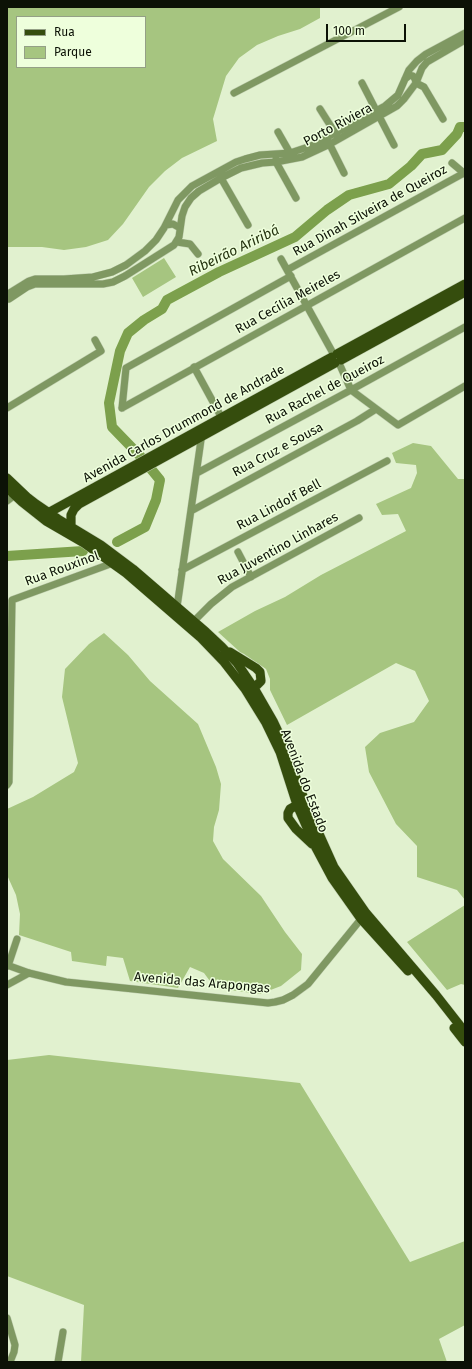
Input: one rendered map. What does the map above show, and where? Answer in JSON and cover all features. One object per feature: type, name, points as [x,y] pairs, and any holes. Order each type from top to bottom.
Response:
[{"type":"main road","name":"Avenida Carlos Drummond de Andrade","points":[[48,513],[77,501],[224,421],[336,359],[465,284]]},
{"type":"main road","name":"Avenida Carlos Drummond de Andrade","points":[[336,359],[465,292]]},
{"type":"main road","points":[[7,478],[27,497],[48,513],[71,527],[98,548]]},
{"type":"main road","points":[[7,488],[46,521],[98,548]]},
{"type":"main road","points":[[71,527],[71,515],[77,501]]},
{"type":"main road","name":"Avenida do Estado","points":[[98,548],[113,563],[200,637],[250,688],[273,722],[282,740],[307,807],[334,867],[356,900],[465,1032]]},
{"type":"main road","name":"Avenida do Estado","points":[[98,548],[134,569],[222,646],[241,669],[260,712],[276,742],[297,805],[316,848],[332,878],[362,919],[422,988],[465,1042]]},
{"type":"main road","points":[[222,646],[260,672],[261,681],[250,688]]},
{"type":"main road","points":[[307,807],[297,805],[290,809],[288,818],[296,829],[316,848]]},
{"type":"street","points":[[234,93],[400,7]]},
{"type":"street","name":"Porto Riviera","points":[[8,298],[27,287],[39,284],[99,285],[113,282],[125,276],[172,248],[177,242],[183,211],[191,198],[199,191],[241,168],[302,157],[378,113],[400,103],[416,83],[427,62],[465,33]]},
{"type":"street","name":"Porto Riviera","points":[[378,113],[398,95],[409,70],[417,61],[426,54],[465,40]]},
{"type":"street","points":[[405,79],[405,82],[408,85],[411,86],[416,83],[424,87],[443,119]]},
{"type":"street","points":[[362,83],[394,145]]},
{"type":"street","points":[[320,109],[337,136]]},
{"type":"street","points":[[278,132],[290,153]]},
{"type":"street","points":[[328,141],[344,173]]},
{"type":"street","name":"Porto Riviera","points":[[8,298],[29,281],[35,279],[84,279],[109,273],[126,265],[145,251],[156,240],[166,225],[178,200],[192,186],[236,162],[253,157],[290,153],[328,141]]},
{"type":"street","points":[[275,154],[276,162],[296,198]]},
{"type":"street","points":[[452,163],[464,174]]},
{"type":"street","name":"Rua Dinah Silveira de Queiroz","points":[[122,408],[126,368],[289,273],[464,174]]},
{"type":"street","points":[[221,178],[248,225]]},
{"type":"street","name":"Rua Cecília Meireles","points":[[122,408],[465,218]]},
{"type":"street","points":[[166,225],[173,224],[180,228]]},
{"type":"street","points":[[177,242],[190,244],[198,254]]},
{"type":"street","points":[[281,259],[336,359],[351,390],[398,425],[465,386]]},
{"type":"street","points":[[109,273],[109,277],[113,282]]},
{"type":"street","points":[[99,276],[101,279],[99,285]]},
{"type":"street","name":"Rua Rachel de Queiroz","points":[[197,473],[465,327]]},
{"type":"street","points":[[7,408],[101,351],[95,340]]},
{"type":"street","points":[[194,367],[224,421]]},
{"type":"street","name":"Rua Cruz e Sousa","points":[[191,511],[357,421],[376,409]]},
{"type":"street","points":[[177,606],[202,432]]},
{"type":"street","name":"Rua Lindolf Bell","points":[[182,570],[386,461]]},
{"type":"street","points":[[7,501],[15,495]]},
{"type":"street","name":"Rua Juventino Linhares","points":[[194,622],[220,595],[359,518]]},
{"type":"street","points":[[238,552],[251,577]]},
{"type":"street","name":"Rua Rouxinol","points":[[7,785],[9,782],[9,602],[113,563]]},
{"type":"street","name":"Avenida das Arapongas","points":[[8,965],[29,973],[66,982],[268,1003],[293,995],[308,984],[362,919]]},
{"type":"street","points":[[8,965],[17,939]]},
{"type":"street","points":[[7,986],[29,973]]},
{"type":"street","points":[[7,1318],[15,1345],[10,1362]]},
{"type":"street","points":[[58,1362],[63,1332]]},
{"type":"green space","points":[[7,7],[320,7],[320,18],[300,29],[257,45],[239,58],[226,76],[213,119],[217,141],[182,158],[165,171],[149,187],[123,224],[108,240],[86,247],[64,250],[42,247],[7,247]]},
{"type":"green space","points":[[164,258],[176,277],[143,297],[132,278]]},
{"type":"green space","points":[[413,443],[431,446],[458,479],[465,479],[465,900],[457,890],[417,877],[417,846],[396,824],[369,772],[365,747],[380,733],[414,722],[429,701],[415,671],[396,663],[287,725],[270,690],[270,679],[266,669],[240,652],[218,632],[255,611],[285,597],[321,575],[406,531],[398,514],[382,515],[376,504],[411,488],[417,473],[416,465],[396,463],[392,453]]},
{"type":"green space","points":[[104,633],[128,655],[150,681],[198,724],[216,767],[221,784],[219,810],[214,827],[213,841],[223,859],[261,896],[302,954],[301,970],[281,986],[260,994],[215,988],[204,973],[190,967],[178,988],[130,981],[123,958],[107,956],[106,966],[72,961],[71,952],[19,935],[20,914],[16,895],[7,875],[7,809],[33,797],[74,772],[78,763],[62,697],[65,669],[89,644]]},
{"type":"green space","points":[[465,905],[465,985],[461,984],[447,990],[407,942]]},
{"type":"green space","points":[[49,1055],[300,1083],[410,1262],[465,1241],[465,1325],[439,1339],[447,1362],[81,1362],[84,1305],[7,1276],[7,1060]]},
{"type":"waterway","name":"Ribeirão Ariribá","points":[[141,457],[112,427],[109,403],[120,351],[128,333],[144,320],[162,309],[167,300],[219,272],[295,237],[327,210],[349,195],[389,184],[411,166],[422,154],[442,150],[457,134],[460,127],[465,127]]},
{"type":"waterway","name":"Ribeirão Ariribá","points":[[117,542],[145,527],[156,500],[160,480],[151,469]]},
{"type":"waterway","name":"Ribeirão Ariribá","points":[[7,556],[83,551]]}]
